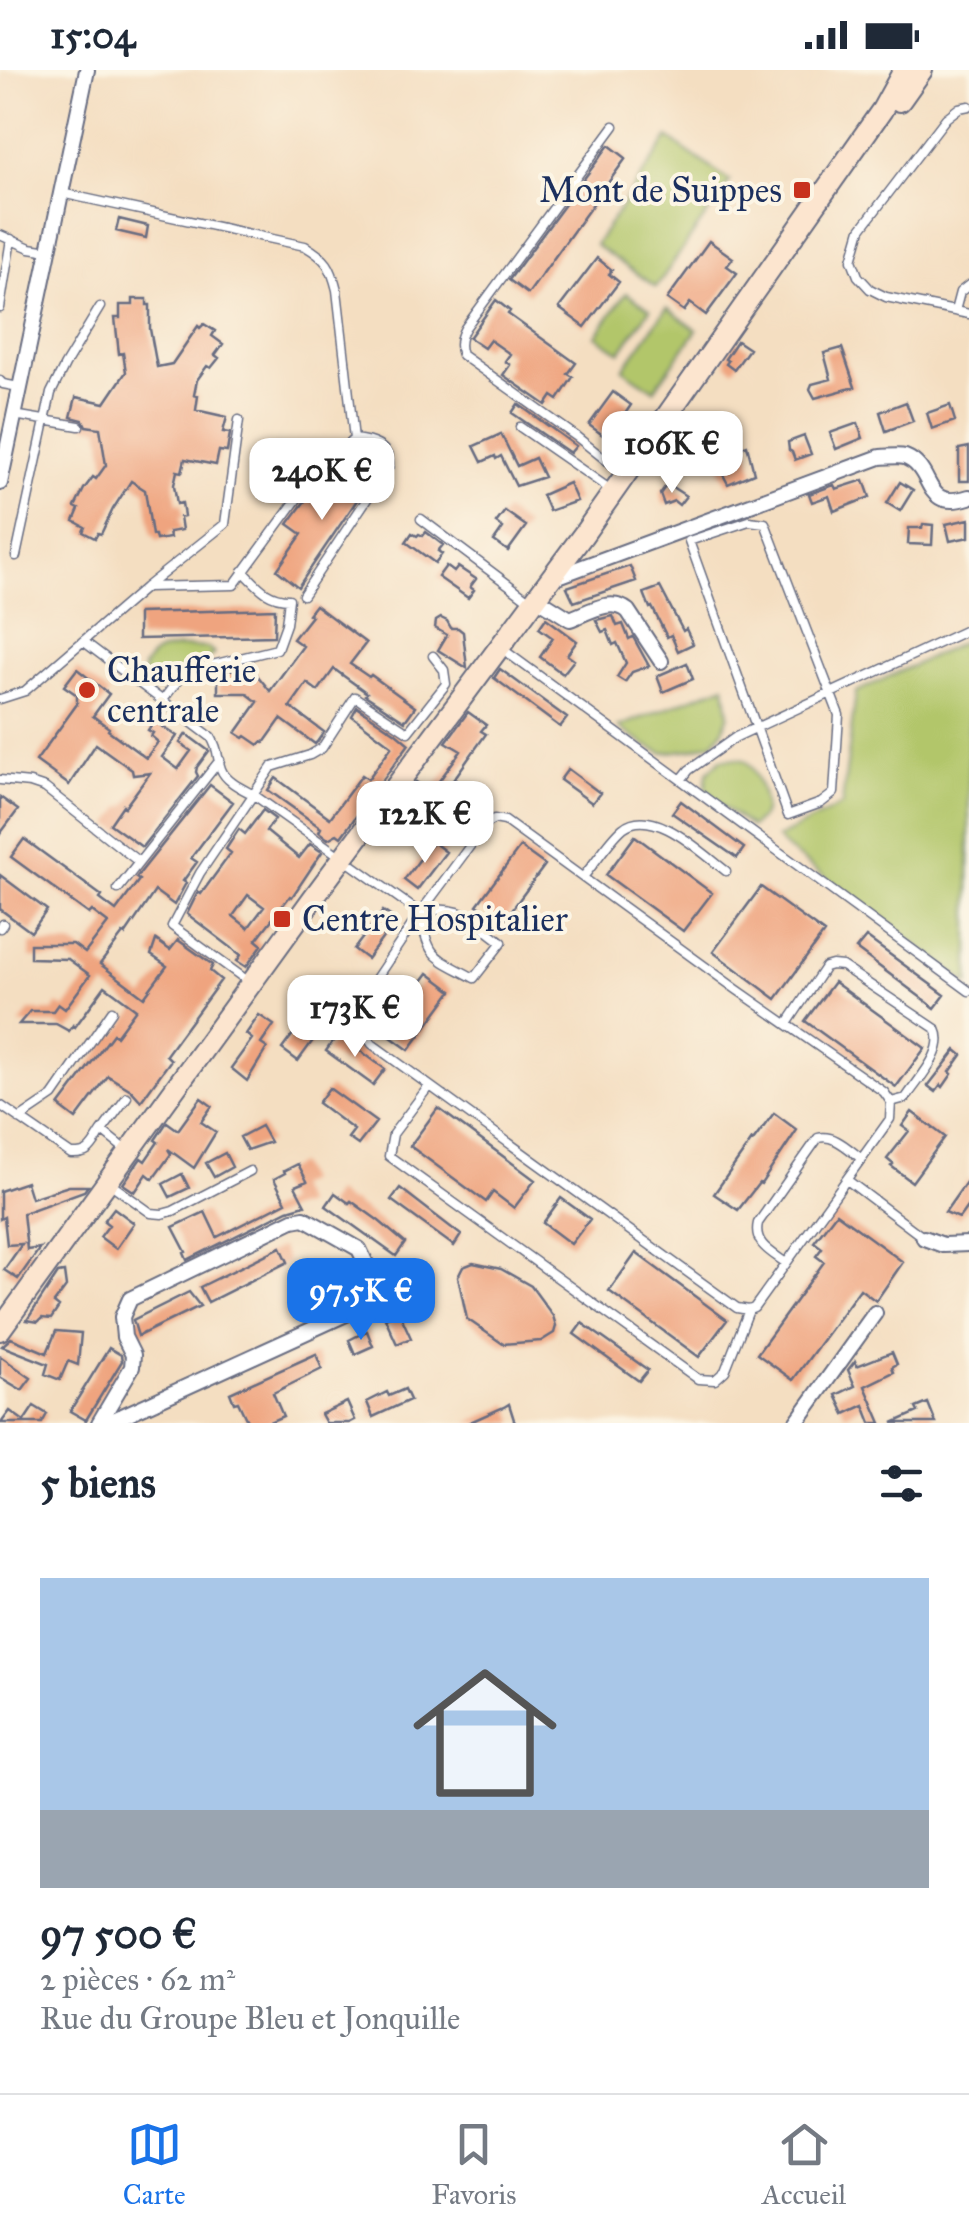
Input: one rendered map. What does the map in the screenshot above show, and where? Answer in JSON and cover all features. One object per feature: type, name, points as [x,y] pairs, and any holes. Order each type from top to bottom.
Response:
[{"type":"main road","points":[[0,1330],[583,535],[882,110],[904,70]]},
{"type":"main road","points":[[757,289],[832,196],[922,70]]},
{"type":"street","points":[[0,484],[87,70]]},
{"type":"street","points":[[661,661],[621,605],[612,604],[570,618],[537,594],[562,574],[880,457],[903,456],[919,466],[938,497],[954,502],[969,497]]},
{"type":"street","points":[[583,535],[604,550],[632,547]]},
{"type":"street","points":[[99,1423],[132,1367],[134,1355],[124,1337],[122,1317],[130,1299],[294,1220],[304,1218],[359,1250],[372,1276],[357,1309],[107,1423]]},
{"type":"street","points":[[924,1238],[943,1244],[969,1244]]},
{"type":"street","points":[[796,1423],[875,1313]]},
{"type":"lane","points":[[969,106],[958,108],[946,118],[861,229],[852,260],[858,276],[870,289],[886,297],[969,314]]},
{"type":"lane","points":[[614,126],[465,328],[460,349],[462,355],[627,473]]},
{"type":"lane","points":[[61,193],[306,246],[322,256],[332,268],[337,290],[354,439]]},
{"type":"lane","points":[[0,235],[30,248],[49,251]]},
{"type":"lane","points":[[0,308],[11,239]]},
{"type":"lane","points":[[955,311],[960,292],[969,284]]},
{"type":"lane","points":[[16,556],[51,392],[100,307]]},
{"type":"lane","points":[[0,381],[20,387]]},
{"type":"lane","points":[[14,415],[79,426]]},
{"type":"lane","points":[[0,698],[24,691],[225,524],[238,420]]},
{"type":"lane","points":[[520,427],[613,492]]},
{"type":"lane","points":[[146,587],[234,585],[319,469],[354,439],[369,441],[383,448],[389,466],[303,596]]},
{"type":"lane","points":[[421,519],[537,594]]},
{"type":"lane","points":[[749,521],[765,523],[839,715],[834,793],[788,815],[758,726],[689,541],[749,521]]},
{"type":"lane","points":[[163,700],[181,676],[212,664],[277,649],[286,624],[289,598],[276,599],[265,593],[243,572]]},
{"type":"lane","points":[[681,780],[724,745],[758,726],[969,629]]},
{"type":"lane","points":[[83,641],[211,737],[219,750],[221,771],[231,782],[420,913],[432,956],[474,978],[502,942],[460,912],[441,907],[420,913]]},
{"type":"lane","points":[[500,648],[969,991]]},
{"type":"lane","points":[[245,978],[172,926],[200,873],[272,767],[322,748],[355,697],[408,732],[446,684],[444,670],[433,656]]},
{"type":"lane","points":[[118,889],[220,760]]},
{"type":"lane","points":[[0,780],[45,788],[139,862]]},
{"type":"lane","points":[[505,821],[583,878],[884,1092],[891,1102],[890,1119],[749,1310],[737,1308],[372,1044],[363,1032],[358,1004],[486,822],[505,821]]},
{"type":"lane","points":[[583,878],[625,826],[640,821],[668,828],[726,872]]},
{"type":"lane","points":[[786,1024],[825,967],[832,965],[842,966],[936,1029],[940,1038],[938,1048],[906,1098],[891,1102]]},
{"type":"lane","points":[[20,1119],[53,1096],[112,1011]]},
{"type":"lane","points":[[430,1086],[393,1134],[390,1156],[698,1379],[715,1380],[725,1371],[749,1310]]},
{"type":"lane","points":[[0,1106],[71,1154],[82,1154],[89,1150],[127,1097]]},
{"type":"lane","points":[[102,1131],[130,1153]]},
{"type":"lane","points":[[786,1264],[760,1243],[758,1224],[818,1138],[834,1139],[862,1159]]},
{"type":"lane","points":[[108,1182],[151,1213],[162,1214],[250,1172]]},
{"type":"lane","points":[[847,1180],[924,1238]]},
{"type":"green space","points":[[668,138],[730,181],[656,287],[595,245]]},
{"type":"green space","points":[[626,293],[650,309],[620,352],[596,336]]},
{"type":"green space","points":[[667,308],[697,330],[654,390],[623,369]]},
{"type":"green space","points":[[969,639],[969,984],[777,838],[842,805],[856,692]]},
{"type":"green space","points":[[186,647],[208,648],[214,654],[201,664],[178,672],[162,690],[145,683],[143,668],[152,657]]},
{"type":"green space","points":[[725,685],[729,714],[714,742],[663,753],[618,727]]},
{"type":"green space","points":[[721,759],[746,761],[757,778],[764,810],[751,827],[705,788],[707,773]]},
{"type":"building","points":[[609,145],[626,158],[528,294],[509,280]]},
{"type":"building","points":[[119,219],[148,226],[146,238],[116,231]]},
{"type":"building","points":[[709,241],[733,258],[727,266],[737,273],[706,315],[690,303],[684,311],[667,299]]},
{"type":"building","points":[[597,258],[619,282],[585,327],[559,308]]},
{"type":"building","points":[[133,299],[147,299],[150,305],[157,367],[172,364],[198,326],[204,324],[215,331],[212,336],[223,344],[215,355],[219,358],[197,380],[194,395],[198,396],[196,410],[227,417],[223,432],[230,433],[227,452],[219,451],[216,465],[185,459],[174,485],[177,504],[182,503],[182,530],[169,532],[170,538],[156,540],[145,490],[131,481],[101,534],[95,538],[74,521],[79,509],[75,507],[84,489],[106,465],[100,428],[86,426],[83,420],[71,417],[76,397],[105,403],[126,372],[123,353],[119,354],[115,318],[120,318],[120,305],[133,305]]},
{"type":"building","points":[[496,300],[510,311],[508,314],[576,363],[568,374],[573,377],[558,400],[552,396],[546,405],[503,375],[510,365],[505,361],[510,354],[490,340],[484,348],[469,338]]},
{"type":"building","points":[[737,341],[749,349],[734,370],[725,359]]},
{"type":"building","points":[[842,348],[855,387],[815,398],[810,389],[812,384],[831,379],[824,353]]},
{"type":"building","points":[[613,392],[631,405],[608,439],[589,425]]},
{"type":"building","points":[[906,402],[913,421],[886,431],[880,412]]},
{"type":"building","points":[[518,404],[576,446],[570,453],[512,413]]},
{"type":"building","points":[[950,405],[955,421],[932,429],[927,413]]},
{"type":"building","points":[[858,423],[863,438],[836,449],[830,433]]},
{"type":"building","points":[[501,434],[517,466],[535,458],[544,477],[516,486],[501,456],[482,462],[474,446]]},
{"type":"building","points":[[804,436],[811,454],[795,460],[788,442]]},
{"type":"building","points":[[681,439],[699,454],[684,471],[665,457]]},
{"type":"building","points":[[747,445],[754,473],[728,484],[720,461],[737,455],[735,449]]},
{"type":"building","points":[[969,447],[969,481],[959,481],[959,449]]},
{"type":"building","points":[[355,462],[374,475],[298,587],[277,570],[302,534],[288,524],[311,493],[325,503]]},
{"type":"building","points":[[864,480],[870,497],[834,511],[829,496],[812,502],[809,494],[834,485],[836,489]]},
{"type":"building","points":[[900,482],[913,490],[900,511],[887,503]]},
{"type":"building","points":[[569,483],[577,501],[549,511],[542,495]]},
{"type":"building","points":[[665,487],[686,496],[679,505],[674,501],[664,505],[660,494]]},
{"type":"building","points":[[505,511],[526,526],[508,551],[494,541],[503,528],[496,523]]},
{"type":"building","points":[[969,519],[969,537],[950,541],[946,524]]},
{"type":"building","points":[[923,524],[933,525],[932,545],[908,544],[909,528],[922,528]]},
{"type":"building","points":[[426,532],[443,545],[435,563],[406,542],[412,533],[423,536]]},
{"type":"building","points":[[446,566],[454,572],[458,567],[476,579],[468,598],[438,577]]},
{"type":"building","points":[[630,566],[636,581],[574,602],[567,587]]},
{"type":"building","points":[[660,587],[693,644],[678,651],[644,593]]},
{"type":"building","points":[[315,605],[366,643],[350,664],[415,707],[405,721],[334,669],[318,691],[307,683],[290,707],[324,732],[317,742],[281,719],[259,745],[236,733],[258,702],[246,693],[218,693],[218,678],[228,670],[245,668],[270,691],[303,646],[293,639]]},
{"type":"building","points":[[275,609],[274,636],[138,639],[138,613]]},
{"type":"building","points":[[613,616],[617,626],[623,624],[629,639],[633,637],[649,666],[632,672],[625,682],[617,677],[626,663],[617,643],[613,645],[607,630],[602,632],[596,620]]},
{"type":"building","points":[[441,618],[451,628],[463,632],[467,668],[438,650],[447,635],[435,628]]},
{"type":"building","points":[[546,618],[577,641],[567,655],[574,660],[563,674],[540,657],[553,638],[539,628]]},
{"type":"building","points":[[687,663],[693,679],[663,692],[657,676]]},
{"type":"building","points":[[77,669],[109,694],[93,716],[146,758],[158,742],[148,730],[154,721],[177,736],[162,757],[178,769],[191,751],[180,743],[186,734],[209,751],[197,767],[198,776],[142,847],[110,824],[150,773],[133,775],[132,770],[96,744],[69,785],[36,761],[77,704],[77,695],[64,686]]},
{"type":"building","points":[[500,669],[567,718],[560,727],[494,678]]},
{"type":"building","points":[[357,707],[409,744],[341,837],[337,834],[328,839],[319,832],[321,828],[268,790],[276,778],[330,818],[362,775],[368,779],[392,746],[352,716]]},
{"type":"building","points":[[468,712],[486,725],[481,731],[486,734],[434,807],[410,790],[416,782],[431,792],[461,751],[446,742]]},
{"type":"building","points":[[568,769],[600,793],[592,803],[560,780]]},
{"type":"building","points":[[210,785],[233,802],[191,858],[197,862],[183,881],[186,883],[174,905],[155,891],[100,964],[144,997],[167,966],[151,955],[156,940],[170,950],[178,940],[213,965],[210,971],[221,980],[166,1055],[171,1060],[141,1101],[108,1076],[76,1119],[59,1106],[136,1009],[105,986],[69,1031],[56,1024],[19,1024],[30,1011],[53,1011],[58,1004],[65,1009],[90,975],[68,959],[30,958],[30,944],[73,944],[85,953],[108,923],[92,911],[89,914],[11,857],[24,839],[102,896],[100,899],[116,911],[139,880],[136,878]]},
{"type":"building","points":[[0,797],[18,810],[0,834]]},
{"type":"building","points":[[681,801],[744,848],[737,858],[672,813]]},
{"type":"building","points":[[263,810],[275,819],[266,831],[299,858],[310,844],[322,852],[256,940],[262,945],[246,967],[237,961],[241,955],[187,914],[198,892],[201,894],[231,853],[226,849],[239,829],[245,834]],"holes":[[[248,895],[264,907],[248,928],[233,916]]]},
{"type":"building","points":[[635,836],[712,893],[683,931],[606,875]]},
{"type":"building","points":[[433,842],[446,852],[417,890],[404,880]]},
{"type":"building","points":[[520,847],[545,865],[502,923],[477,905]]},
{"type":"building","points":[[0,875],[47,910],[31,932],[0,909]]},
{"type":"building","points":[[761,887],[824,933],[776,999],[713,952]]},
{"type":"building","points":[[383,911],[396,920],[367,959],[354,949]]},
{"type":"building","points":[[866,937],[945,995],[935,1008],[856,949]]},
{"type":"building","points":[[428,973],[452,991],[409,1050],[384,1032]]},
{"type":"building","points":[[834,982],[925,1048],[896,1087],[805,1021]]},
{"type":"building","points":[[325,989],[336,998],[322,1016],[310,1008]]},
{"type":"building","points":[[259,1015],[274,1025],[261,1044],[267,1048],[247,1081],[231,1068],[252,1039],[246,1034]]},
{"type":"building","points":[[306,1025],[317,1035],[298,1061],[282,1049],[299,1026],[303,1029]]},
{"type":"building","points":[[338,1034],[385,1069],[373,1085],[326,1051]]},
{"type":"building","points":[[956,1050],[962,1055],[936,1092],[928,1086]]},
{"type":"building","points":[[329,1088],[376,1122],[358,1145],[348,1138],[354,1130],[318,1103]]},
{"type":"building","points":[[201,1098],[212,1106],[201,1122],[216,1132],[194,1168],[168,1149],[171,1154],[153,1179],[147,1174],[135,1192],[123,1184],[141,1158],[145,1161],[167,1122],[178,1130]]},
{"type":"building","points":[[438,1108],[535,1180],[514,1208],[493,1192],[486,1202],[410,1146]]},
{"type":"building","points":[[912,1112],[945,1137],[912,1182],[887,1159],[909,1131],[902,1126]]},
{"type":"building","points":[[774,1113],[797,1130],[761,1184],[738,1210],[714,1194]]},
{"type":"building","points":[[261,1126],[270,1142],[247,1150],[240,1137]]},
{"type":"building","points":[[225,1153],[232,1167],[214,1177],[206,1163]]},
{"type":"building","points":[[298,1164],[307,1181],[295,1186],[305,1205],[187,1260],[173,1227],[205,1212],[217,1237],[286,1202],[274,1179]]},
{"type":"building","points":[[182,1174],[189,1188],[170,1197],[163,1184]]},
{"type":"building","points":[[969,1178],[969,1204],[959,1218],[945,1212]]},
{"type":"building","points":[[26,1182],[31,1198],[69,1186],[88,1186],[84,1191],[23,1213],[27,1250],[40,1248],[18,1279],[4,1270],[22,1244],[7,1245],[4,1217],[0,1219],[0,1191]]},
{"type":"building","points":[[400,1188],[461,1235],[454,1246],[391,1200]]},
{"type":"building","points":[[335,1193],[405,1243],[396,1256],[326,1206]]},
{"type":"building","points":[[561,1198],[590,1219],[571,1244],[543,1223]]},
{"type":"building","points":[[114,1208],[134,1223],[116,1249],[100,1237],[109,1225],[104,1221]]},
{"type":"building","points":[[836,1213],[903,1262],[876,1301],[860,1289],[793,1380],[757,1354],[824,1262],[816,1256],[822,1248],[814,1242]]},
{"type":"building","points":[[281,1247],[288,1262],[208,1302],[200,1287]]},
{"type":"building","points":[[636,1253],[727,1320],[699,1357],[609,1291]]},
{"type":"building","points":[[473,1263],[501,1269],[531,1286],[553,1316],[554,1333],[541,1341],[503,1344],[467,1319],[458,1277],[463,1267]]},
{"type":"building","points":[[324,1264],[341,1301],[314,1313],[297,1277]]},
{"type":"building","points":[[64,1272],[66,1287],[54,1303],[59,1307],[51,1319],[27,1320],[58,1273]]},
{"type":"building","points":[[189,1292],[200,1306],[138,1336],[133,1320]]},
{"type":"building","points":[[399,1312],[411,1338],[397,1344],[385,1318]]},
{"type":"building","points":[[582,1323],[648,1370],[639,1381],[574,1334]]},
{"type":"building","points":[[56,1331],[81,1333],[78,1365],[68,1361],[60,1380],[45,1374],[48,1364],[2,1346],[11,1338],[47,1353]]},
{"type":"building","points":[[367,1331],[373,1346],[355,1354],[349,1340]]},
{"type":"building","points":[[109,1348],[121,1355],[122,1361],[86,1420],[70,1411]]},
{"type":"building","points":[[892,1352],[897,1364],[892,1367],[894,1372],[865,1386],[881,1423],[871,1423],[864,1405],[845,1414],[836,1395],[855,1386],[848,1370],[855,1361],[857,1366]]},
{"type":"building","points":[[316,1354],[322,1369],[273,1393],[283,1416],[267,1423],[248,1423],[230,1393]]},
{"type":"building","points":[[0,1356],[31,1378],[22,1390],[0,1377]]},
{"type":"building","points":[[405,1389],[410,1400],[373,1417],[367,1402]]},
{"type":"building","points":[[347,1402],[355,1420],[326,1423],[321,1414]]},
{"type":"building","points":[[928,1403],[936,1423],[893,1423],[918,1412],[916,1408]]},
{"type":"building","points":[[509,1404],[515,1423],[468,1423],[504,1407]]},
{"type":"building","points":[[34,1406],[47,1414],[42,1423],[1,1423],[10,1411],[24,1421]]},
{"type":"place","name":"Mont de Suippes","points":[[802,190]]},
{"type":"place","name":"Chaufferie centrale","points":[[87,690]]},
{"type":"place","name":"Centre Hospitalier","points":[[282,919]]}]
